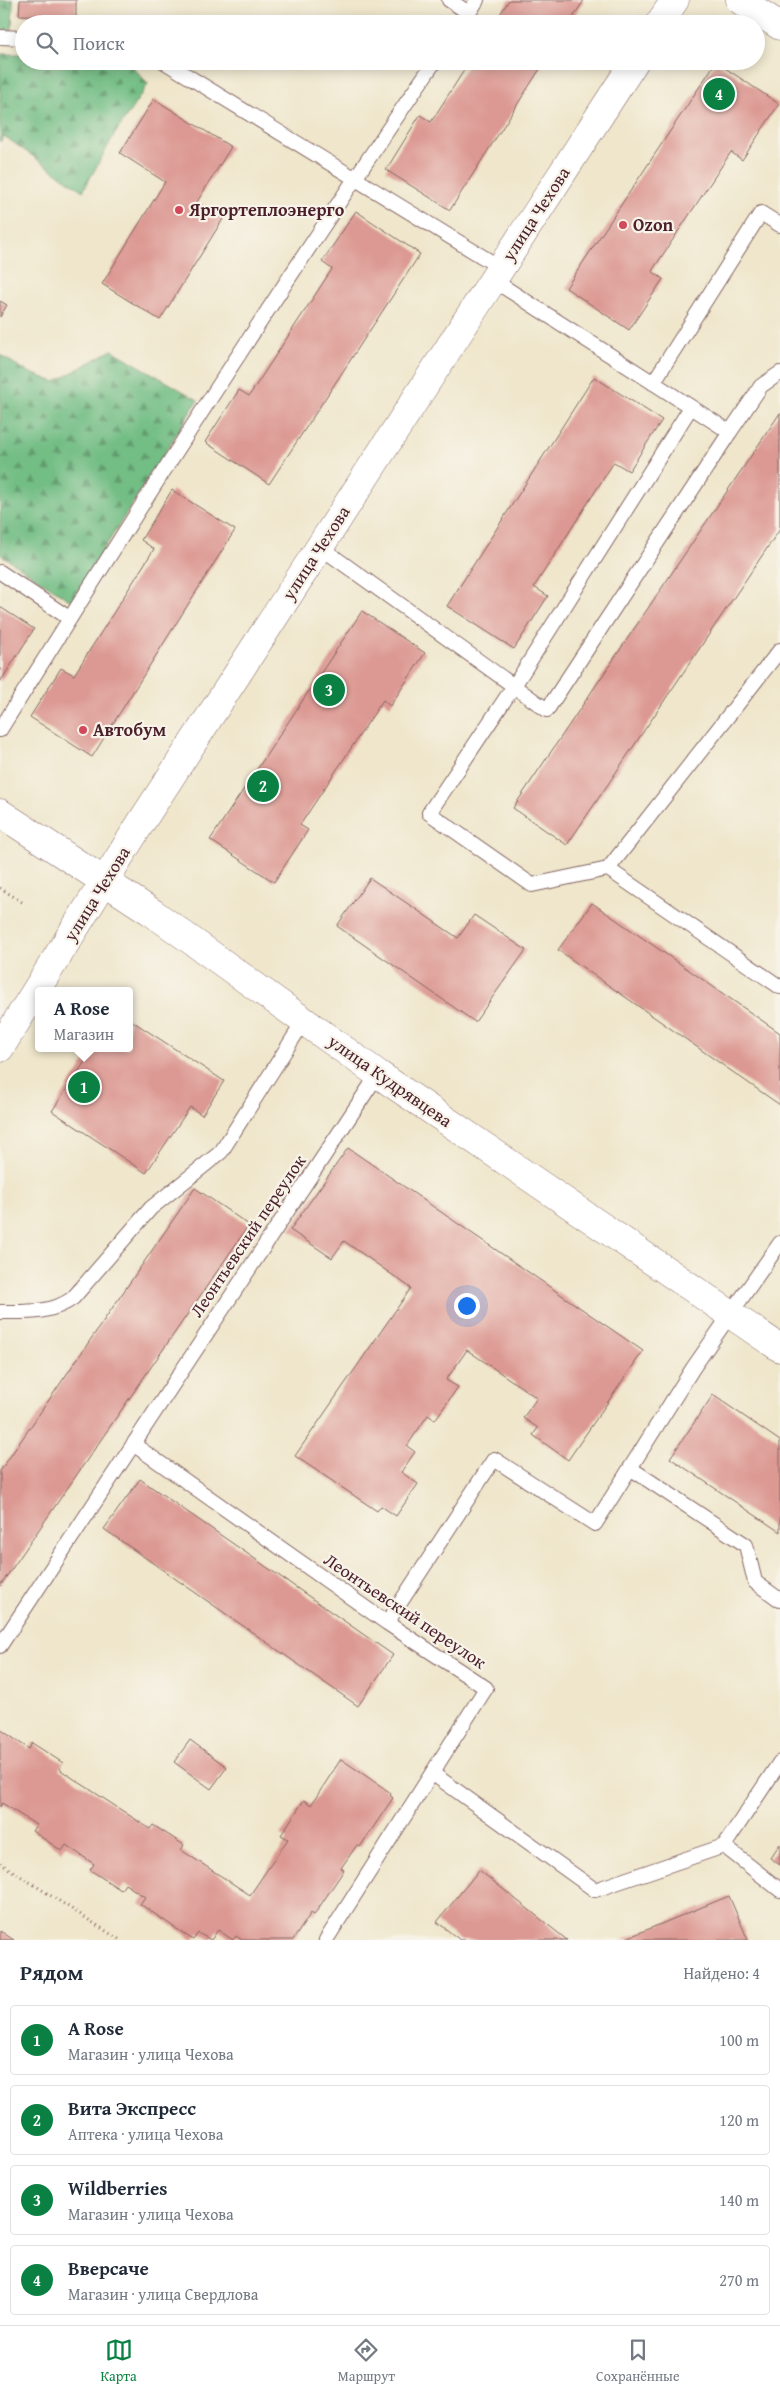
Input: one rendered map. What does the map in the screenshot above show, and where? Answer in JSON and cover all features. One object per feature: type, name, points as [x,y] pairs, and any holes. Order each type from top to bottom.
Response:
[{"type":"street","points":[[665,15],[675,0]]},
{"type":"street","points":[[740,0],[763,15]]},
{"type":"street","points":[[765,16],[780,26]]},
{"type":"street","name":"улица Чехова","points":[[35,987],[106,882],[142,821],[629,70]]},
{"type":"street","name":"улица Кудрявцева","points":[[0,813],[152,913],[378,1074],[730,1312],[780,1348]]},
{"type":"street","name":"улица Чехова","points":[[3,1035],[35,987]]},
{"type":"lane","points":[[449,0],[462,15]]},
{"type":"lane","points":[[467,15],[477,0]]},
{"type":"lane","points":[[0,37],[15,38]]},
{"type":"lane","points":[[178,70],[354,178],[497,274],[653,383],[730,432]]},
{"type":"lane","points":[[0,730],[68,618],[354,178],[429,70]]},
{"type":"lane","points":[[653,383],[761,213],[780,225]]},
{"type":"lane","points":[[320,547],[547,710],[761,386],[780,373]]},
{"type":"lane","points":[[691,407],[514,686],[430,813],[532,885],[608,869],[780,650]]},
{"type":"lane","points":[[0,572],[68,618]]},
{"type":"lane","points":[[608,869],[780,987]]},
{"type":"lane","points":[[0,1312],[36,1311],[62,1307],[73,1298],[151,1208],[220,1152],[304,1021]]},
{"type":"lane","name":"Леонтьевский переулок","points":[[0,1646],[378,1074]]},
{"type":"lane","points":[[387,1623],[494,1459],[595,1524],[693,1368],[730,1312],[780,1243]]},
{"type":"lane","name":"Леонтьевский переулок","points":[[133,1444],[387,1623],[486,1688],[326,1940]]},
{"type":"lane","points":[[630,1468],[746,1545],[755,1582],[780,1600]]},
{"type":"lane","points":[[432,1773],[595,1890],[724,1846],[780,1762]]},
{"type":"lane","points":[[724,1846],[780,1890]]},
{"type":"path","points":[[0,888],[22,902]]},
{"type":"path","points":[[0,1863],[120,1940]]},
{"type":"green space","points":[[0,0],[13,0],[12,30],[0,30]]},
{"type":"green space","points":[[0,54],[15,54],[15,70],[136,70],[148,84],[113,137],[83,191],[4,136],[0,142]]},
{"type":"green space","points":[[112,350],[198,400],[71,601],[0,554],[0,355],[28,372],[55,382]]},
{"type":"building","points":[[20,0],[76,0],[76,15],[19,15]]},
{"type":"building","points":[[509,0],[584,0],[575,15],[500,15]]},
{"type":"building","points":[[464,70],[539,70],[450,210],[386,170],[420,115],[431,122]]},
{"type":"building","points":[[711,70],[728,70],[779,104],[742,160],[731,152],[652,271],[663,279],[629,330],[566,288]]},
{"type":"building","name":"Яргортеплоэнерго","points":[[154,99],[231,147],[197,202],[223,219],[160,320],[102,284],[165,182],[120,153]]},
{"type":"building","points":[[356,211],[420,254],[269,484],[205,442],[239,390],[249,396],[332,269],[322,262]]},
{"type":"building","points":[[0,301],[7,305],[0,317]]},
{"type":"building","points":[[594,377],[662,420],[629,471],[614,462],[534,587],[548,596],[514,649],[447,606]]},
{"type":"building","points":[[780,413],[780,529],[567,845],[513,808]]},
{"type":"building","points":[[172,490],[235,530],[92,757],[30,717],[61,668],[74,675],[154,549],[141,540]]},
{"type":"building","points":[[0,607],[34,629],[0,682]]},
{"type":"building","points":[[362,611],[425,653],[390,706],[383,700],[300,825],[308,830],[274,882],[210,840]]},
{"type":"building","points":[[370,878],[458,938],[474,915],[526,950],[475,1022],[337,926]]},
{"type":"building","points":[[592,903],[780,1033],[780,1105],[558,950]]},
{"type":"building","points":[[133,1022],[224,1081],[202,1115],[190,1107],[146,1173],[52,1111],[91,1052],[133,1052]]},
{"type":"building","points":[[348,1148],[643,1351],[568,1460],[533,1435],[538,1428],[523,1418],[537,1398],[467,1350],[446,1380],[458,1387],[435,1420],[428,1415],[407,1446],[415,1452],[401,1472],[418,1484],[396,1516],[381,1506],[377,1511],[295,1456],[411,1288],[344,1241],[332,1258],[290,1230]]},
{"type":"building","points":[[195,1188],[249,1225],[0,1586],[0,1471]]},
{"type":"building","points":[[713,1395],[780,1441],[780,1532],[670,1458]]},
{"type":"building","points":[[140,1479],[393,1655],[358,1706],[104,1529]]},
{"type":"building","points":[[0,1729],[29,1749],[32,1743],[63,1763],[59,1769],[150,1829],[153,1825],[184,1845],[181,1850],[250,1895],[288,1839],[281,1835],[304,1800],[311,1805],[341,1759],[391,1793],[390,1795],[393,1798],[360,1847],[357,1845],[341,1868],[344,1870],[314,1915],[311,1913],[293,1940],[242,1940],[236,1936],[233,1940],[218,1930],[211,1940],[198,1933],[193,1940],[140,1904],[145,1897],[125,1884],[121,1890],[90,1870],[94,1864],[66,1845],[62,1851],[32,1831],[36,1825],[2,1803],[0,1807]]},
{"type":"building","points":[[190,1740],[227,1767],[211,1789],[174,1762]]},
{"type":"building","points":[[780,1844],[780,1865],[770,1858]]},
{"type":"building","points":[[479,1870],[567,1940],[460,1940],[437,1922]]},
{"type":"building","points":[[729,1896],[748,1940],[622,1940]]},
{"type":"building","points":[[0,1931],[14,1940],[0,1940]]},
{"type":"place","name":"Вверсаче","points":[[719,94]]},
{"type":"place","name":"Яргортеплоэнерго","points":[[179,210]]},
{"type":"place","name":"Ozon","points":[[623,225]]},
{"type":"place","name":"Wildberries","points":[[329,690]]},
{"type":"place","name":"Автобум","points":[[83,730]]},
{"type":"place","name":"Вита Экспресс","points":[[263,786]]},
{"type":"place","name":"A Rose","points":[[84,1087]]}]
